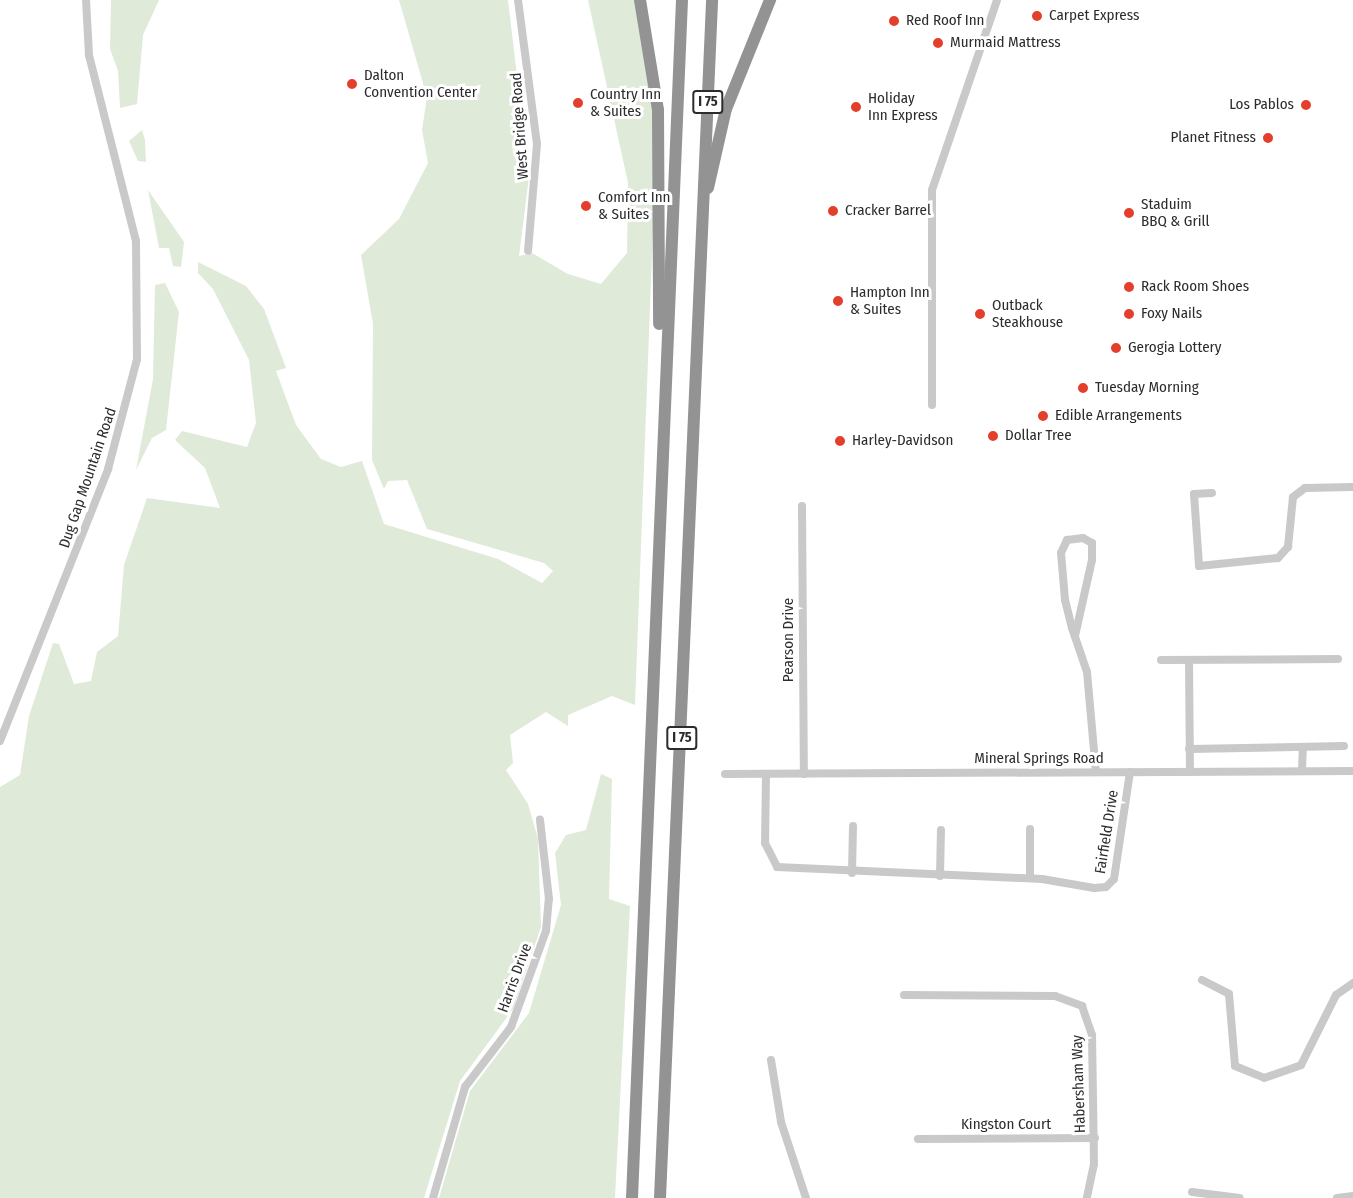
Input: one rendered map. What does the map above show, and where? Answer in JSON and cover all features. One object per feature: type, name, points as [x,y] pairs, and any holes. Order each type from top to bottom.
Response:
[{"type":"highway","points":[[640,0],[658,110],[662,391]]},
{"type":"highway","name":"I 75","points":[[632,1198],[662,391],[682,0]]},
{"type":"highway","name":"I 75","points":[[660,1198],[712,0]]},
{"type":"highway","points":[[703,203],[726,109],[770,0]]},
{"type":"street","name":"Dug Gap Mountain Road","points":[[0,741],[108,469],[136,359],[136,241],[89,55],[86,0]]},
{"type":"street","name":"West Bridge Road","points":[[518,0],[537,144],[528,251]]},
{"type":"street","points":[[932,405],[932,190],[997,0]]},
{"type":"street","points":[[1212,493],[1194,494],[1199,566],[1278,558],[1288,547],[1293,496],[1305,488],[1353,486]]},
{"type":"street","name":"Pearson Drive","points":[[802,506],[804,774]]},
{"type":"street","points":[[1075,636],[1092,560],[1092,543],[1083,538],[1066,540],[1061,553],[1075,636],[1087,672],[1096,772]]},
{"type":"street","points":[[1161,660],[1338,659]]},
{"type":"street","points":[[1189,660],[1190,772]]},
{"type":"street","points":[[1190,749],[1344,746]]},
{"type":"street","points":[[1302,771],[1303,747]]},
{"type":"street","name":"Mineral Springs Road","points":[[725,774],[1353,771]]},
{"type":"street","name":"Fairfield Drive","points":[[766,774],[770,862],[794,870],[1030,878],[1094,888],[1112,884],[1130,772]]},
{"type":"street","name":"Harris Drive","points":[[433,1198],[465,1087],[511,1027],[546,931],[549,899],[540,820]]},
{"type":"street","points":[[852,873],[853,826]]},
{"type":"street","points":[[1030,829],[1030,878]]},
{"type":"street","points":[[940,876],[941,830]]},
{"type":"street","points":[[1202,981],[1229,994],[1235,1066],[1264,1078],[1301,1065],[1335,995],[1353,983]]},
{"type":"street","name":"Habersham Way","points":[[904,995],[1055,996],[1082,1006],[1092,1035],[1095,1138],[1087,1198]]},
{"type":"street","points":[[771,1060],[781,1122],[806,1198]]},
{"type":"street","name":"Kingston Court","points":[[918,1139],[1095,1138]]},
{"type":"street","points":[[1192,1192],[1240,1198]]},
{"type":"street","points":[[1336,1198],[1353,1196]]},
{"type":"green space","points":[[111,0],[159,0],[143,35],[137,104],[120,108],[118,71],[110,49]]},
{"type":"green space","points":[[399,0],[508,0],[529,177],[519,256],[532,253],[568,274],[601,284],[627,253],[628,183],[588,0],[635,0],[648,49],[656,148],[635,705],[612,696],[568,715],[568,726],[546,712],[510,735],[513,763],[506,770],[528,804],[538,839],[541,927],[513,1009],[460,1081],[424,1198],[0,1198],[0,787],[20,775],[29,716],[53,643],[59,644],[74,684],[91,681],[97,652],[118,636],[124,565],[147,498],[220,508],[205,468],[175,440],[182,431],[247,447],[256,423],[249,360],[213,289],[198,273],[198,262],[246,286],[264,309],[286,368],[276,371],[296,425],[321,459],[341,467],[362,461],[384,524],[498,559],[542,583],[553,571],[544,563],[427,529],[407,480],[388,481],[384,489],[372,460],[373,324],[361,255],[399,219],[428,163],[422,130],[427,97]]},
{"type":"green space","points":[[142,130],[146,162],[138,161],[129,141]]},
{"type":"green space","points":[[148,190],[184,242],[181,267],[173,266],[169,248],[159,248]]},
{"type":"green space","points":[[165,283],[179,312],[166,430],[152,438],[136,470],[153,379],[155,285]]},
{"type":"green space","points":[[601,774],[612,779],[609,899],[630,906],[615,1198],[439,1198],[470,1091],[529,1013],[561,905],[555,853],[566,835],[586,830]]},
{"type":"place","name":"Carpet Express","points":[[1037,16]]},
{"type":"place","name":"Red Roof Inn","points":[[894,21]]},
{"type":"place","name":"Murmaid Mattress","points":[[938,43]]},
{"type":"place","name":"Dalton Convention Center","points":[[352,84]]},
{"type":"place","name":"Country Inn & Suites","points":[[578,103]]},
{"type":"place","name":"Los Pablos","points":[[1306,105]]},
{"type":"place","name":"Holiday Inn Express","points":[[856,107]]},
{"type":"place","name":"Planet Fitness","points":[[1268,138]]},
{"type":"place","name":"Comfort Inn & Suites","points":[[586,206]]},
{"type":"place","name":"Cracker Barrel","points":[[833,211]]},
{"type":"place","name":"Staduim BBQ & Grill","points":[[1129,213]]},
{"type":"place","name":"Rack Room Shoes","points":[[1129,287]]},
{"type":"place","name":"Hampton Inn & Suites","points":[[838,301]]},
{"type":"place","name":"Outback Steakhouse","points":[[980,314]]},
{"type":"place","name":"Foxy Nails","points":[[1129,314]]},
{"type":"place","name":"Gerogia Lottery","points":[[1116,348]]},
{"type":"place","name":"Tuesday Morning","points":[[1083,388]]},
{"type":"place","name":"Edible Arrangements","points":[[1043,416]]},
{"type":"place","name":"Dollar Tree","points":[[993,436]]},
{"type":"place","name":"Harley-Davidson","points":[[840,441]]}]
